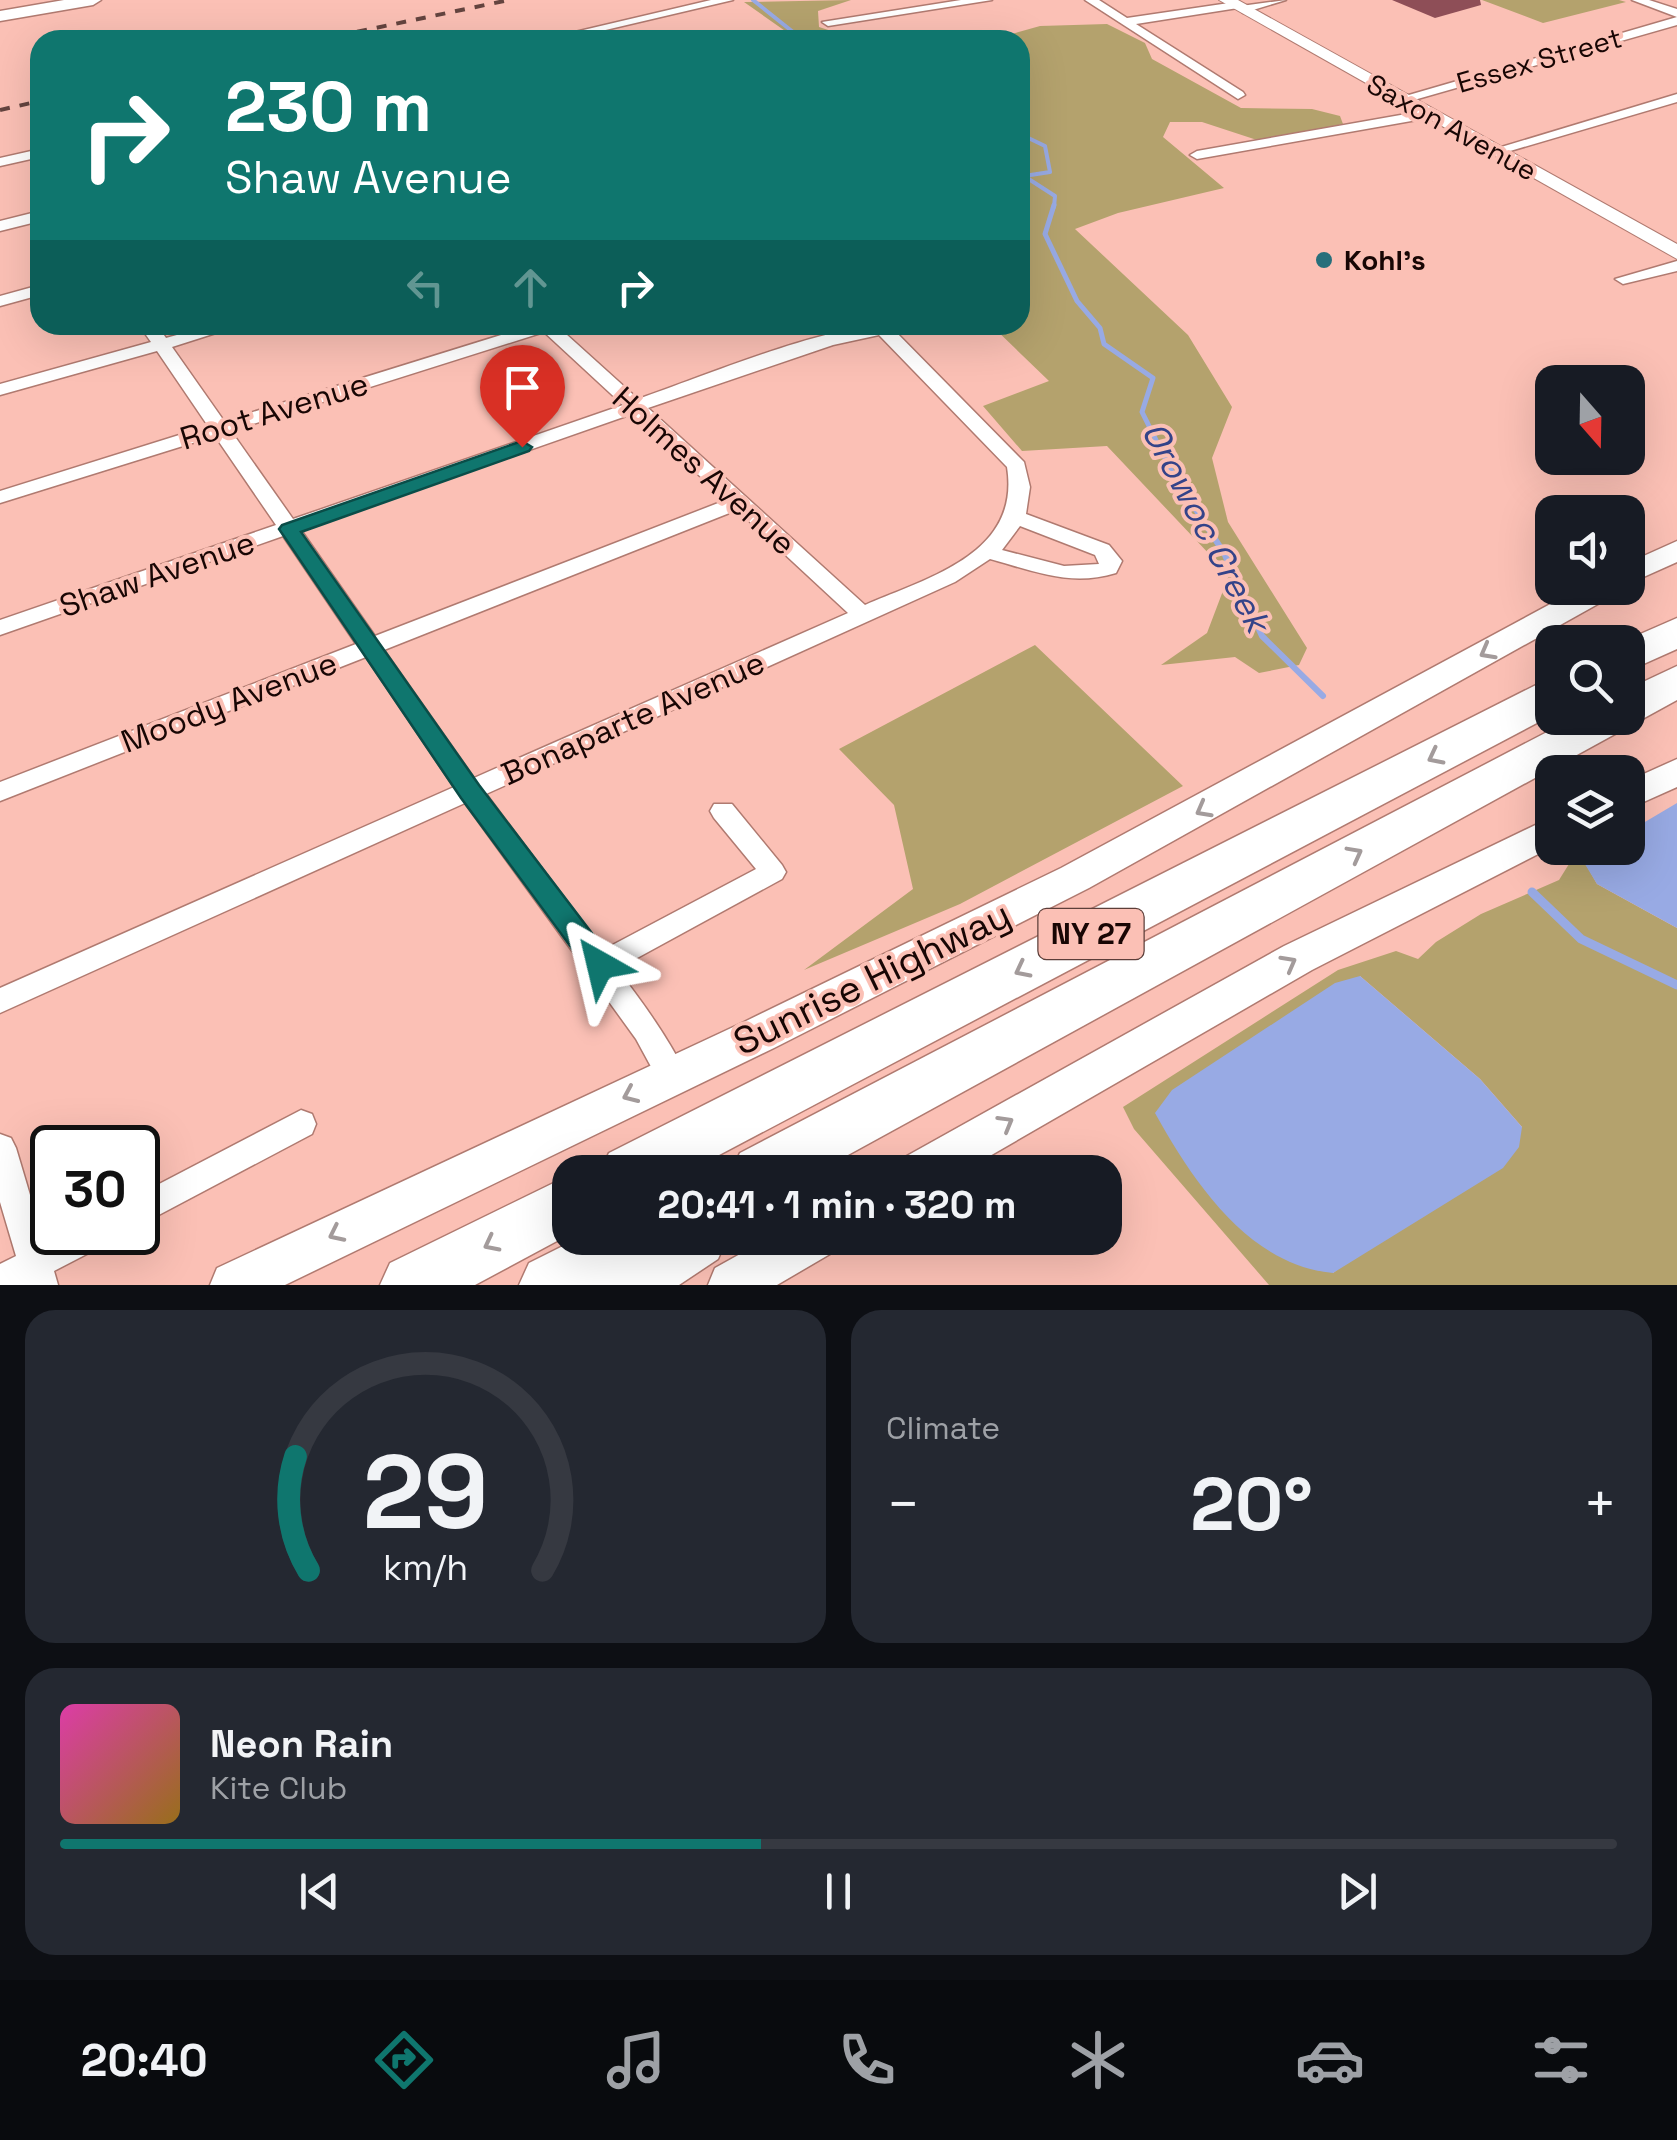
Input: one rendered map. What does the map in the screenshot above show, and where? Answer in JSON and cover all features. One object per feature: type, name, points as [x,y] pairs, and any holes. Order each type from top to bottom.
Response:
[{"type":"highway","points":[[1645,648],[1677,632]]},
{"type":"highway","points":[[1645,699],[1677,682]]},
{"type":"highway","name":"Sunrise Highway","points":[[663,1155],[1535,705]]},
{"type":"highway","name":"NY 27","points":[[793,1155],[1578,735]]},
{"type":"highway","points":[[811,1155],[863,1118]]},
{"type":"highway","points":[[412,1285],[552,1213]]},
{"type":"highway","points":[[551,1285],[608,1255]]},
{"type":"highway","points":[[624,1285],[670,1255]]},
{"type":"main road","points":[[0,16],[93,0]]},
{"type":"main road","points":[[1645,566],[1677,550]]},
{"type":"main road","name":"Sunrise Highway","points":[[234,1285],[672,1076],[1090,870],[1571,605]]},
{"type":"main road","points":[[1645,788],[1677,772]]},
{"type":"main road","points":[[952,1155],[1314,949],[1535,840]]},
{"type":"main road","points":[[732,1285],[784,1255]]},
{"type":"street","points":[[592,30],[726,0]]},
{"type":"street","points":[[828,22],[986,0]]},
{"type":"street","points":[[1091,0],[1238,96]]},
{"type":"street","points":[[1125,22],[1280,0]]},
{"type":"street","points":[[1638,0],[1677,13]]},
{"type":"street","name":"Saxon Avenue","points":[[1235,5],[1677,253]]},
{"type":"street","name":"Essex Street","points":[[1402,98],[1677,21]]},
{"type":"street","points":[[1495,151],[1677,98]]},
{"type":"street","points":[[1651,106],[1677,116]]},
{"type":"street","points":[[1197,155],[1429,114]]},
{"type":"street","points":[[0,162],[30,155]]},
{"type":"street","points":[[0,226],[30,218]]},
{"type":"street","points":[[1624,278],[1677,266]]},
{"type":"street","points":[[0,301],[30,293]]},
{"type":"street","points":[[0,390],[155,335],[470,792],[646,1030],[672,1076]]},
{"type":"street","name":"Root Avenue","points":[[0,497],[518,335]]},
{"type":"street","name":"Holmes Avenue","points":[[557,335],[863,615]]},
{"type":"street","name":"Shaw Avenue","points":[[0,628],[853,335]]},
{"type":"street","points":[[889,335],[1017,466],[1023,488],[1017,518],[990,553],[1070,576],[1089,577],[1108,568],[1111,561],[1102,550],[1017,518]]},
{"type":"street","name":"Moody Avenue","points":[[0,792],[738,502]]},
{"type":"street","name":"Bonaparte Avenue","points":[[0,1001],[948,577],[990,553]]},
{"type":"street","points":[[600,965],[773,872],[723,811]]},
{"type":"street","points":[[160,1198],[301,1124]]},
{"type":"street","points":[[0,1148],[39,1274]]},
{"type":"street","points":[[0,1282],[39,1274],[65,1255]]},
{"type":"shaded area","points":[[851,0],[818,11],[819,27],[828,30],[784,30],[744,2]]},
{"type":"shaded area","points":[[1482,0],[1619,0],[1626,2],[1543,23]]},
{"type":"shaded area","points":[[1107,24],[1145,43],[1152,59],[1241,108],[1312,109],[1340,116],[1343,124],[1260,141],[1202,122],[1170,122],[1163,137],[1224,188],[1118,213],[1075,229],[1188,335],[1232,407],[1212,458],[1228,522],[1307,648],[1299,665],[1259,673],[1235,657],[1161,665],[1207,633],[1229,575],[1107,446],[1022,451],[983,406],[1049,381],[1001,335],[1030,335],[1030,30],[1026,30]]},
{"type":"shaded area","points":[[1035,645],[1183,786],[960,904],[804,970],[913,889],[894,805],[839,749]]},
{"type":"shaded area","points":[[1568,865],[1586,865],[1597,884],[1677,928],[1677,1285],[1269,1285],[1134,1129],[1123,1107],[1338,970],[1396,951],[1418,959],[1436,942],[1481,914],[1559,880]],"holes":[[[1360,976],[1480,1079],[1522,1127],[1333,1273]]]},
{"type":"water","points":[[1677,803],[1677,928],[1597,884],[1585,865],[1645,865],[1645,822]]},
{"type":"water","points":[[1360,976],[1480,1079],[1522,1127],[1519,1147],[1503,1168],[1333,1273],[1303,1267],[1249,1237],[1187,1166],[1155,1113],[1172,1090],[1335,983]]},
{"type":"building","points":[[1392,0],[1480,0],[1481,5],[1435,18]]},
{"type":"waterway","name":"Orowoc Creek","points":[[753,0],[790,30]]},
{"type":"waterway","name":"Orowoc Creek","points":[[1030,139],[1045,146],[1050,172],[1030,175]]},
{"type":"waterway","name":"Orowoc Creek","points":[[1030,180],[1055,196],[1054,207]]},
{"type":"waterway","name":"Orowoc Creek","points":[[1054,205],[1045,234],[1077,301],[1100,328],[1104,344],[1153,378],[1142,412],[1173,474]]},
{"type":"waterway","name":"Orowoc Creek","points":[[1173,474],[1224,553],[1262,636],[1323,696]]},
{"type":"waterway","name":"Orowoc Creek","points":[[1532,892],[1581,939],[1677,985]]},
{"type":"railway","points":[[366,30],[509,0]]},
{"type":"railway","points":[[0,110],[30,103]]},
{"type":"place","name":"Kohl's","points":[[1324,260]]},
{"type":"route","points":[[522,447],[289,529],[470,792],[600,965]]}]
